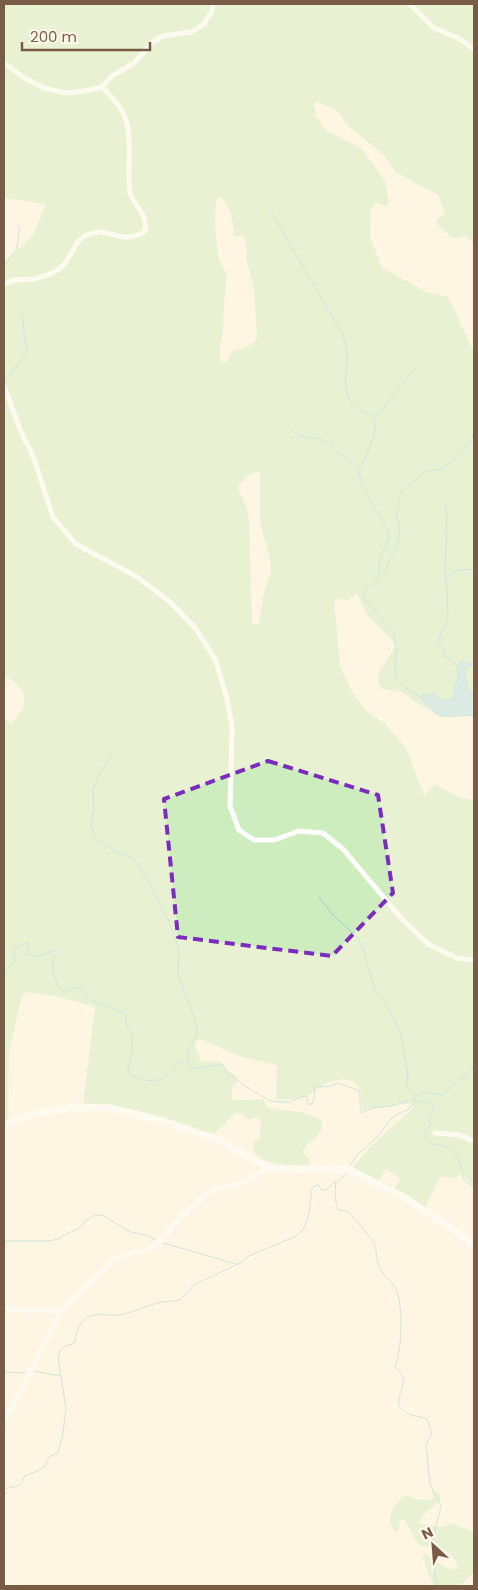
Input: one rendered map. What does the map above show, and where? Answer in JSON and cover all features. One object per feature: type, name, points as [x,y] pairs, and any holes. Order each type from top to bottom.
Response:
[{"type":"main road","points":[[4,1124],[72,1106],[110,1108],[164,1121],[216,1140],[268,1168],[287,1170],[349,1170],[404,1197],[474,1244]]},
{"type":"street","points":[[4,63],[23,77],[44,88],[65,93],[102,87],[112,76],[134,62],[154,41],[163,36],[192,32],[204,24],[212,11],[213,4]]},
{"type":"street","points":[[410,4],[434,28],[458,38],[474,49]]},
{"type":"street","points":[[4,285],[9,280],[35,278],[52,273],[62,267],[76,244],[88,234],[103,232],[129,238],[145,231],[146,223],[130,193],[129,125],[122,109],[102,87]]},
{"type":"street","points":[[4,386],[21,432],[33,456],[53,516],[76,544],[136,577],[169,601],[196,629],[216,661],[227,699],[232,727],[230,806],[239,830],[254,840],[274,840],[300,831],[323,833],[343,849],[402,919],[428,944],[457,958],[474,960]]},
{"type":"street","points":[[435,1133],[459,1135],[474,1141]]},
{"type":"street","points":[[4,1423],[61,1311],[114,1259],[119,1256],[147,1250],[154,1246],[208,1192],[241,1183],[268,1168]]},
{"type":"street","points":[[4,1309],[61,1311]]},
{"type":"highlighted area","points":[[268,761],[378,795],[393,893],[332,956],[178,937],[164,799]]},
{"type":"green space","points":[[4,4],[474,4],[474,242],[465,236],[452,238],[437,224],[436,219],[445,214],[437,194],[395,171],[382,153],[350,128],[337,111],[318,102],[314,103],[316,117],[327,131],[361,148],[385,181],[389,202],[388,205],[383,206],[375,203],[371,209],[370,237],[382,267],[426,292],[448,297],[474,352],[474,693],[468,690],[465,679],[464,669],[471,666],[471,664],[465,661],[457,667],[459,675],[454,699],[440,701],[433,693],[422,697],[430,710],[402,692],[383,689],[379,684],[379,673],[395,644],[367,615],[357,594],[347,600],[335,599],[334,601],[340,666],[353,694],[368,712],[385,724],[406,748],[424,795],[435,784],[462,799],[474,801],[474,1186],[466,1179],[463,1173],[459,1174],[456,1179],[442,1176],[424,1210],[392,1192],[401,1178],[385,1169],[378,1185],[350,1171],[372,1145],[412,1109],[411,1103],[363,1110],[358,1087],[355,1083],[346,1079],[324,1084],[300,1099],[276,1099],[277,1065],[242,1057],[200,1039],[197,1040],[195,1046],[201,1061],[219,1061],[238,1078],[232,1091],[232,1099],[264,1099],[267,1107],[309,1114],[322,1121],[319,1134],[303,1150],[309,1159],[310,1165],[289,1165],[265,1160],[254,1152],[254,1141],[260,1138],[261,1122],[259,1117],[249,1120],[242,1114],[236,1113],[213,1135],[83,1104],[95,1007],[55,996],[27,992],[22,996],[9,1051],[8,1120],[4,1121],[4,718],[11,724],[22,709],[24,697],[18,686],[4,675],[4,263],[33,235],[46,204],[4,198]],"holes":[[[219,196],[229,209],[235,237],[244,235],[247,250],[246,257],[254,290],[257,335],[252,345],[232,351],[225,362],[222,362],[220,351],[226,277],[219,255],[215,227]],[[260,472],[260,522],[270,559],[271,572],[264,593],[259,623],[256,625],[252,624],[249,522],[247,508],[238,488],[247,477]]]},
{"type":"green space","points":[[434,1490],[439,1493],[441,1499],[423,1515],[419,1522],[421,1524],[441,1527],[452,1524],[474,1532],[474,1573],[459,1586],[434,1586],[422,1557],[425,1554],[445,1567],[458,1569],[457,1563],[451,1555],[441,1549],[418,1544],[405,1521],[401,1519],[398,1533],[391,1525],[392,1510],[403,1497],[406,1495],[418,1500],[431,1500],[433,1496],[432,1491]]},
{"type":"water","points":[[463,661],[472,665],[467,667],[464,672],[468,689],[474,693],[474,716],[450,717],[438,715],[424,702],[422,695],[433,693],[443,701],[454,699],[455,686],[459,675],[457,667]]},
{"type":"waterway","points":[[271,212],[343,335],[347,355],[346,385],[351,404],[373,419],[375,424],[368,452],[359,470],[361,481],[387,529],[389,538],[381,556],[378,579],[366,587],[363,598],[394,633],[396,649],[395,676],[397,680],[422,698]]},
{"type":"waterway","points":[[4,265],[16,250],[19,226]]},
{"type":"waterway","points":[[6,381],[28,350],[24,338],[22,314]]},
{"type":"waterway","points":[[374,418],[415,369]]},
{"type":"waterway","points":[[292,431],[301,436],[326,441],[336,451],[359,467]]},
{"type":"waterway","points":[[380,575],[386,572],[389,561],[397,548],[400,529],[396,514],[401,504],[398,498],[404,489],[424,471],[443,468],[458,456],[471,442],[474,431]]},
{"type":"waterway","points":[[445,503],[447,517],[445,574],[448,619],[438,641],[445,657],[453,661],[458,668]]},
{"type":"waterway","points":[[446,580],[455,571],[474,570]]},
{"type":"waterway","points":[[471,663],[474,659]]},
{"type":"waterway","points":[[111,754],[93,789],[94,809],[91,826],[96,838],[101,842],[117,853],[134,859],[153,889],[168,919],[179,949],[178,975],[197,1029],[196,1036],[188,1052],[188,1061],[192,1069],[222,1064],[228,1074],[271,1101],[290,1102],[304,1096],[307,1097],[308,1104],[312,1104],[315,1096],[314,1088],[331,1086],[338,1083],[358,1090],[362,1113],[373,1108],[392,1106],[409,1100],[428,1102],[435,1109],[427,1119],[431,1123],[424,1135],[425,1139],[449,1148],[458,1160],[464,1180],[474,1187]]},
{"type":"waterway","points":[[319,897],[333,915],[357,937],[363,948],[375,991],[387,1006],[401,1033],[408,1075],[406,1085],[416,1100]]},
{"type":"waterway","points":[[4,977],[15,960],[13,950],[16,947],[28,943],[27,954],[37,957],[57,950],[59,952],[53,960],[53,970],[60,989],[66,992],[75,988],[81,988],[92,1001],[125,1013],[127,1026],[132,1035],[129,1074],[144,1080],[156,1080],[168,1075],[179,1063],[187,1061]]},
{"type":"waterway","points":[[415,1096],[421,1092],[443,1095],[474,1066]]},
{"type":"waterway","points":[[350,1166],[357,1155],[375,1139],[391,1119],[409,1109],[414,1102]]},
{"type":"waterway","points":[[4,1489],[20,1485],[25,1476],[43,1468],[49,1457],[58,1453],[63,1434],[66,1408],[58,1358],[63,1347],[75,1342],[78,1328],[84,1320],[93,1315],[122,1314],[161,1302],[180,1300],[194,1285],[240,1263],[249,1256],[296,1236],[301,1232],[307,1221],[312,1189],[318,1185],[322,1190],[327,1190],[346,1173]]},
{"type":"waterway","points":[[336,1182],[337,1207],[339,1210],[350,1214],[373,1241],[380,1269],[393,1284],[398,1295],[401,1327],[395,1367],[403,1377],[399,1404],[400,1408],[406,1413],[427,1419],[431,1430],[431,1435],[426,1444],[430,1484],[441,1506],[432,1543],[438,1586]]},
{"type":"waterway","points":[[4,1241],[49,1241],[58,1239],[78,1229],[88,1219],[96,1215],[104,1216],[130,1232],[145,1235],[156,1240]]},
{"type":"waterway","points":[[163,1243],[236,1264]]},
{"type":"waterway","points":[[34,1371],[60,1375]]},
{"type":"waterway","points":[[4,1372],[25,1373]]}]
